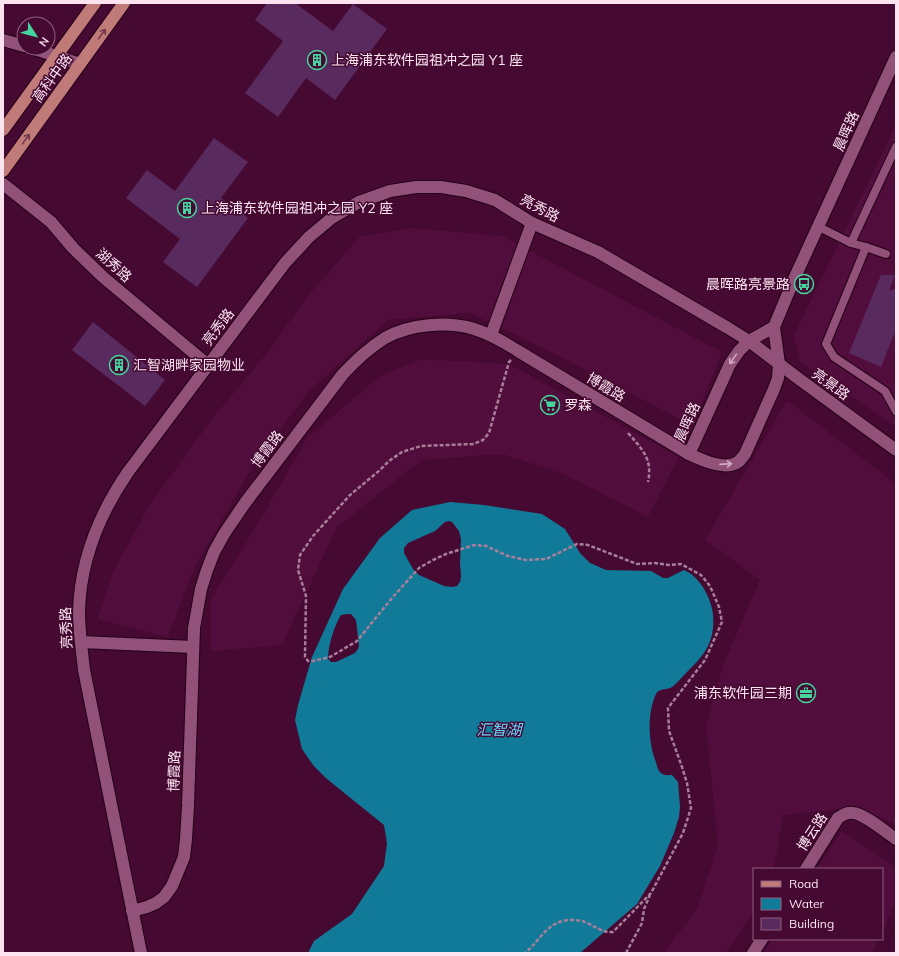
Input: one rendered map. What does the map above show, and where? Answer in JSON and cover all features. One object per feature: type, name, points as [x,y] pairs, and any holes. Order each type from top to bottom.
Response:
[{"type":"main road","name":"高科中路","points":[[3,130],[95,3]]},
{"type":"main road","name":"高科中路","points":[[3,171],[124,3]]},
{"type":"street","points":[[3,40],[16,44]]},
{"type":"street","points":[[57,56],[80,64]]},
{"type":"street","name":"晨晖路","points":[[774,327],[749,341],[739,351],[730,364],[689,454],[714,464],[727,465],[738,462],[745,454],[778,378],[779,364],[774,327],[896,57]]},
{"type":"street","name":"湖秀路","points":[[3,184],[51,222],[73,248],[103,277],[208,366]]},
{"type":"street","name":"亮秀路","points":[[141,953],[84,670],[79,611],[87,560],[94,535],[105,509],[128,472],[285,263],[309,237],[333,217],[359,202],[390,191],[416,187],[441,187],[466,191],[495,200],[532,222],[598,252],[749,341]]},
{"type":"street","points":[[491,335],[532,222]]},
{"type":"street","name":"博霞路","points":[[132,911],[156,904],[164,897],[172,886],[184,857],[188,806],[194,628],[201,589],[214,552],[224,534],[267,473],[343,374],[368,350],[386,338],[402,331],[419,327],[454,325],[473,329],[491,335],[518,350],[689,454]]},
{"type":"street","name":"亮景路","points":[[749,341],[896,450]]},
{"type":"street","points":[[81,642],[193,648]]},
{"type":"street","name":"博云路","points":[[807,868],[838,818],[845,813],[854,813],[861,816],[896,839]]},
{"type":"street","points":[[753,953],[761,940]]},
{"type":"lane","points":[[851,243],[896,147]]},
{"type":"lane","points":[[819,227],[851,243],[866,246],[886,254]]},
{"type":"lane","points":[[866,246],[826,344],[834,357],[885,391],[896,411]]},
{"type":"path","points":[[513,358],[509,362],[489,433],[483,440],[473,444],[421,446],[402,452],[389,461],[350,495],[313,536],[300,555],[298,570],[306,596],[304,657],[308,661],[330,657],[357,641],[419,568],[433,560],[474,545],[486,546],[508,556],[526,560],[546,559],[577,544],[588,545],[638,564],[681,564],[701,574],[710,586],[719,607],[722,622],[705,660],[668,708],[669,731],[685,777],[691,808],[683,833],[651,893],[644,909],[642,923],[626,953]]},
{"type":"path","points":[[624,428],[643,451],[650,463],[648,482]]},
{"type":"path","points":[[525,953],[551,925],[563,921],[585,921],[606,933],[613,932],[651,893]]},
{"type":"shaded area","points":[[896,125],[896,427],[800,362],[794,335]]},
{"type":"shaded area","points":[[409,228],[502,236],[722,352],[693,426],[551,352],[470,313],[388,320],[309,391],[248,474],[194,569],[168,637],[97,619],[113,572],[150,504],[211,420],[267,353],[307,297],[359,237]]},
{"type":"shaded area","points":[[421,359],[509,364],[679,457],[648,517],[566,475],[503,454],[422,460],[337,527],[282,645],[211,651],[211,599],[257,525],[307,438],[380,376]]},
{"type":"shaded area","name":"浦东软件园三期","points":[[787,400],[896,484],[896,825],[858,807],[783,815],[774,868],[753,868],[753,912],[726,953],[663,953],[697,909],[718,845],[706,725],[725,660],[760,580],[705,540]]},
{"type":"shaded area","points":[[842,831],[896,868],[896,901],[883,930],[883,868],[818,868]]},
{"type":"shaded area","points":[[771,940],[878,940],[872,953],[763,953]]},
{"type":"water","name":"汇智湖","points":[[450,502],[484,505],[542,514],[565,529],[580,553],[590,563],[606,570],[651,571],[663,578],[668,578],[684,570],[699,582],[705,590],[711,604],[713,629],[708,646],[699,660],[672,687],[657,692],[651,710],[651,746],[658,768],[663,775],[672,775],[678,782],[680,806],[679,817],[674,833],[660,866],[637,904],[580,953],[308,953],[314,941],[352,914],[384,866],[387,843],[384,825],[327,779],[313,765],[302,749],[295,720],[298,705],[312,657],[343,589],[380,538],[412,510]],"holes":[[[445,522],[452,522],[459,531],[461,539],[460,582],[457,586],[452,587],[444,586],[419,575],[413,569],[404,553],[404,548],[408,543],[435,531]],[[351,614],[356,620],[359,646],[355,653],[336,662],[331,662],[328,659],[330,642],[341,615]]]},
{"type":"building","name":"上海浦东软件园祖冲之园 Y1 座","points":[[267,3],[295,3],[333,31],[353,4],[387,29],[335,100],[306,78],[278,117],[245,93],[283,41],[255,20]]},
{"type":"building","name":"上海浦东软件园祖冲之园 Y2 座","points":[[214,138],[248,162],[221,198],[248,218],[197,287],[163,262],[180,239],[126,198],[147,170],[175,191]]},
{"type":"building","points":[[881,275],[895,275],[889,291],[896,288],[896,329],[881,367],[849,353]]},
{"type":"building","name":"汇智湖畔家园物业","points":[[93,322],[165,380],[145,406],[72,350]]},
{"type":"place","name":"上海浦东软件园祖冲之园 Y1 座","points":[[317,60]]},
{"type":"place","name":"上海浦东软件园祖冲之园 Y2 座","points":[[187,208]]},
{"type":"place","name":"晨晖路亮景路","points":[[804,284]]},
{"type":"place","name":"汇智湖畔家园物业","points":[[119,365]]},
{"type":"place","name":"罗森","points":[[550,405]]},
{"type":"place","name":"浦东软件园三期","points":[[806,693]]}]
